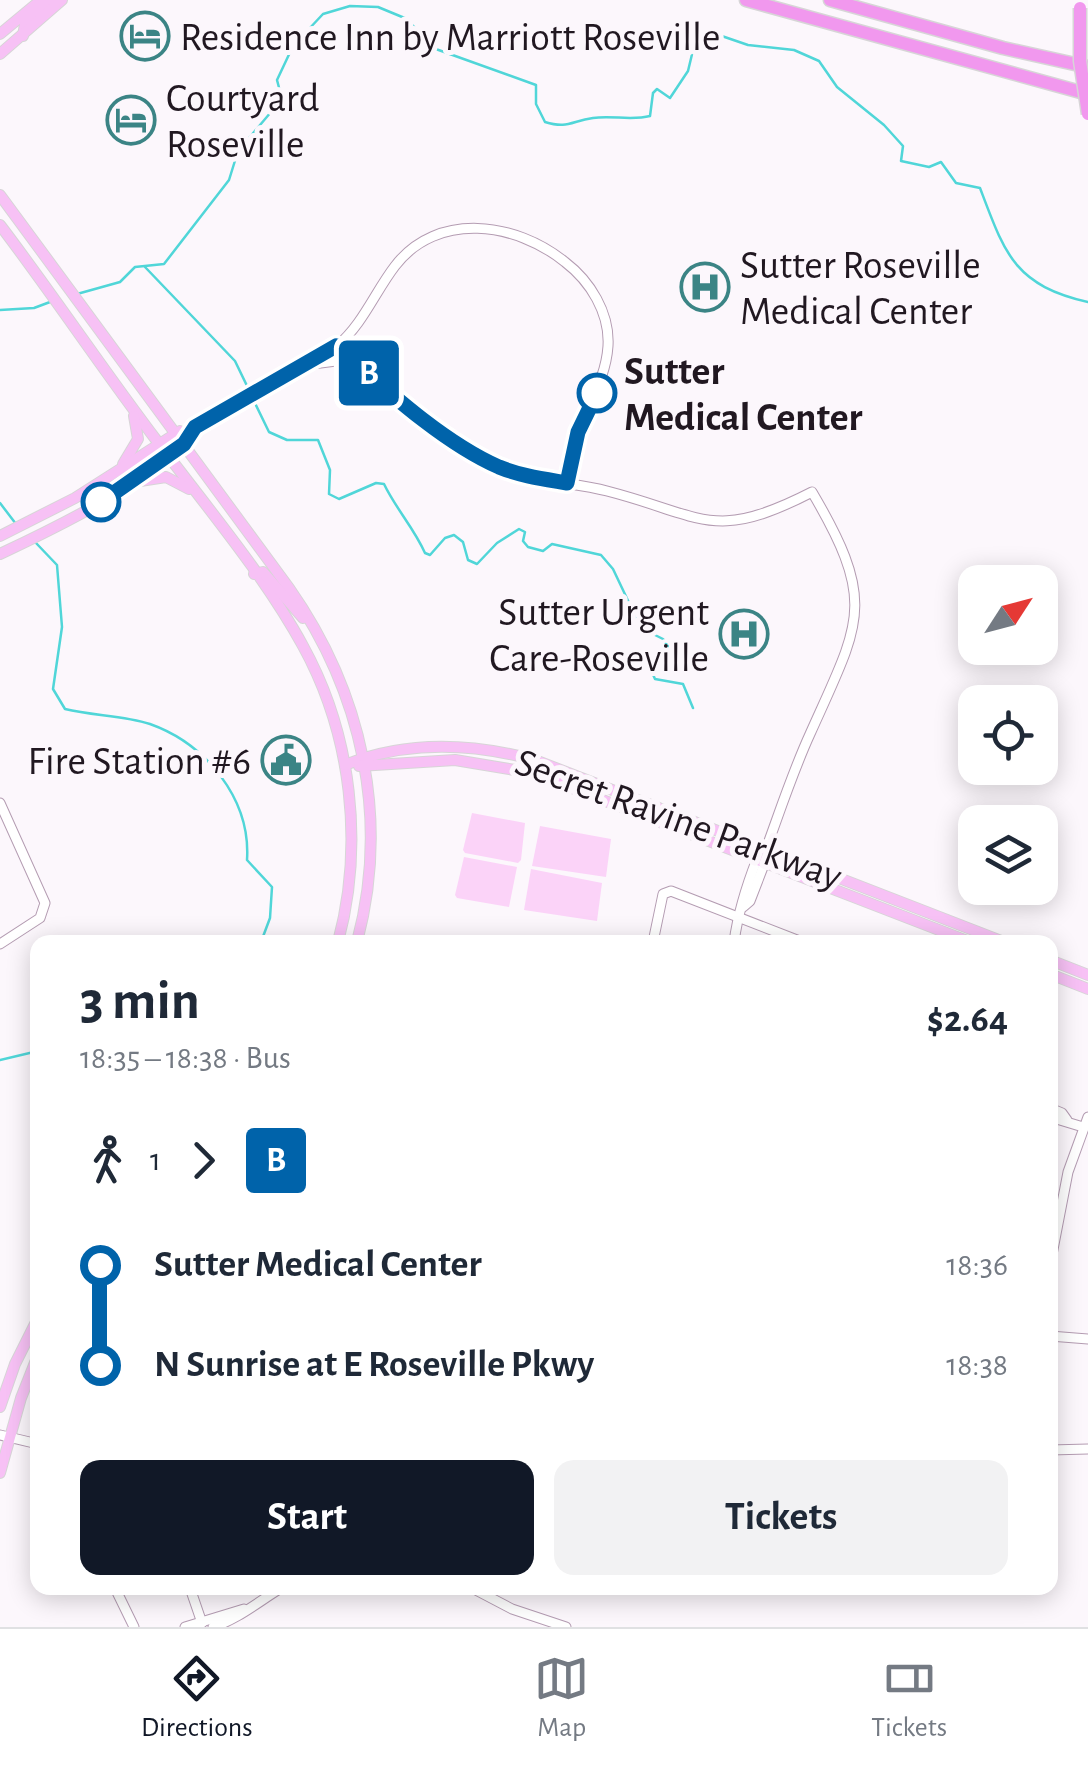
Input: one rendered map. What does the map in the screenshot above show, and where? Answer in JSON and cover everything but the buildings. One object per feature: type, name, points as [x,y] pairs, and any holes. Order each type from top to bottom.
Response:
[{"type":"highway","points":[[746,0],[1064,86],[1088,97]]},
{"type":"highway","points":[[830,0],[1088,67]]},
{"type":"highway","points":[[1080,4],[1080,62],[1088,114]]},
{"type":"main road","points":[[0,34],[41,0]]},
{"type":"main road","points":[[23,37],[25,24],[51,0]]},
{"type":"main road","points":[[0,54],[62,0]]},
{"type":"main road","points":[[0,194],[321,637],[347,693],[364,762],[372,824],[371,860],[358,935]]},
{"type":"main road","points":[[0,225],[254,574],[295,632],[312,664],[332,716],[350,800],[351,853],[339,935]]},
{"type":"main road","points":[[110,476],[128,459],[138,439],[137,423],[125,397]]},
{"type":"main road","points":[[0,536],[110,476],[174,432],[192,429]]},
{"type":"main road","points":[[0,554],[58,527],[116,492],[184,444],[192,429]]},
{"type":"main road","points":[[116,492],[162,476],[181,483],[200,500]]},
{"type":"main road","points":[[254,574],[263,572],[272,578],[321,637]]},
{"type":"main road","name":"Secret Ravine Parkway","points":[[364,762],[377,752],[456,746],[522,756],[986,935]]},
{"type":"main road","name":"Secret Ravine Parkway","points":[[345,765],[442,760],[506,766],[564,783],[952,935]]},
{"type":"main road","points":[[761,861],[766,849]]},
{"type":"main road","points":[[1058,963],[1088,976]]},
{"type":"main road","points":[[1058,977],[1088,989]]},
{"type":"main road","points":[[0,1408],[30,1334]]},
{"type":"main road","points":[[0,1473],[5,1436],[30,1375]]},
{"type":"street","points":[[192,429],[336,346],[412,249],[431,237],[454,230],[487,229],[520,236],[544,247],[587,284],[603,311],[608,332],[602,376],[578,432],[567,483]]},
{"type":"street","points":[[336,346],[448,436],[486,461],[518,474],[606,491],[709,522],[765,514],[812,492],[834,530],[853,582],[854,632],[766,849]]},
{"type":"street","points":[[305,365],[336,361],[364,370]]},
{"type":"street","points":[[0,803],[46,903],[40,918],[1,941]]},
{"type":"street","points":[[735,935],[761,861]]},
{"type":"street","points":[[654,935],[661,899],[667,891],[784,935]]},
{"type":"street","points":[[1058,1116],[1086,1122],[1068,1172],[1058,1224]]},
{"type":"street","points":[[1058,1337],[1088,1339]]},
{"type":"street","points":[[5,1436],[30,1442]]},
{"type":"street","points":[[1058,1450],[1088,1449]]},
{"type":"street","points":[[118,1595],[134,1627]]},
{"type":"street","points":[[193,1595],[203,1624]]},
{"type":"street","points":[[184,1627],[236,1619],[269,1595]]},
{"type":"street","points":[[486,1595],[566,1627]]},
{"type":"street","points":[[213,1627],[224,1619]]},
{"type":"shaded area","points":[[472,813],[525,823],[518,863],[465,853]]},
{"type":"shaded area","points":[[540,826],[611,839],[606,877],[532,866]]},
{"type":"shaded area","points":[[464,857],[517,867],[509,907],[457,898]]},
{"type":"shaded area","points":[[531,869],[602,883],[597,921],[524,910]]},
{"type":"waterway","points":[[77,294],[120,282],[135,267],[164,264],[229,180],[238,151],[282,99],[277,80],[293,46],[323,14],[350,6],[378,7],[407,19],[433,48],[536,85],[536,104],[545,122],[559,125],[600,117],[650,116],[653,93],[657,89],[670,98],[688,71],[694,46],[713,33],[748,45],[794,50],[819,61],[837,87],[884,125],[903,146],[901,161],[929,167],[941,162],[956,183],[980,188],[1006,249],[1028,276],[1063,295],[1088,302]]},
{"type":"waterway","points":[[145,267],[235,361],[249,390]]},
{"type":"waterway","points":[[0,310],[34,308],[50,302]]},
{"type":"waterway","points":[[252,397],[269,432],[287,440],[318,440],[330,470],[329,494],[339,499],[376,483],[384,484],[425,553],[430,555],[445,538],[454,535],[463,542],[468,560],[477,564],[497,543],[519,529],[525,532],[523,541],[528,547],[543,551],[552,544],[601,555],[613,569],[641,628],[663,639],[670,649],[651,670],[655,679],[683,684],[693,708]]},
{"type":"waterway","points":[[0,503],[16,524]]},
{"type":"waterway","points":[[36,543],[57,565],[62,627],[53,689],[65,709],[140,721],[170,733],[189,745],[221,777],[241,816],[247,860],[272,887],[270,918],[264,935]]},
{"type":"waterway","points":[[0,1060],[30,1053]]},
{"type":"bus line","name":"B","points":[[101,502],[184,444],[195,427],[336,346],[472,453],[536,478],[567,483],[573,446],[597,393]]},
{"type":"place","name":"Residence Inn by Marriott Roseville","points":[[145,36]]},
{"type":"place","name":"Courtyard Roseville","points":[[131,120]]},
{"type":"place","name":"Sutter Roseville Medical Center","points":[[705,287]]},
{"type":"place","name":"Sutter Medical Center","points":[[597,393]]},
{"type":"place","name":"Sutter Urgent Care-Roseville","points":[[744,634]]},
{"type":"place","name":"Fire Station #6","points":[[286,760]]}]
